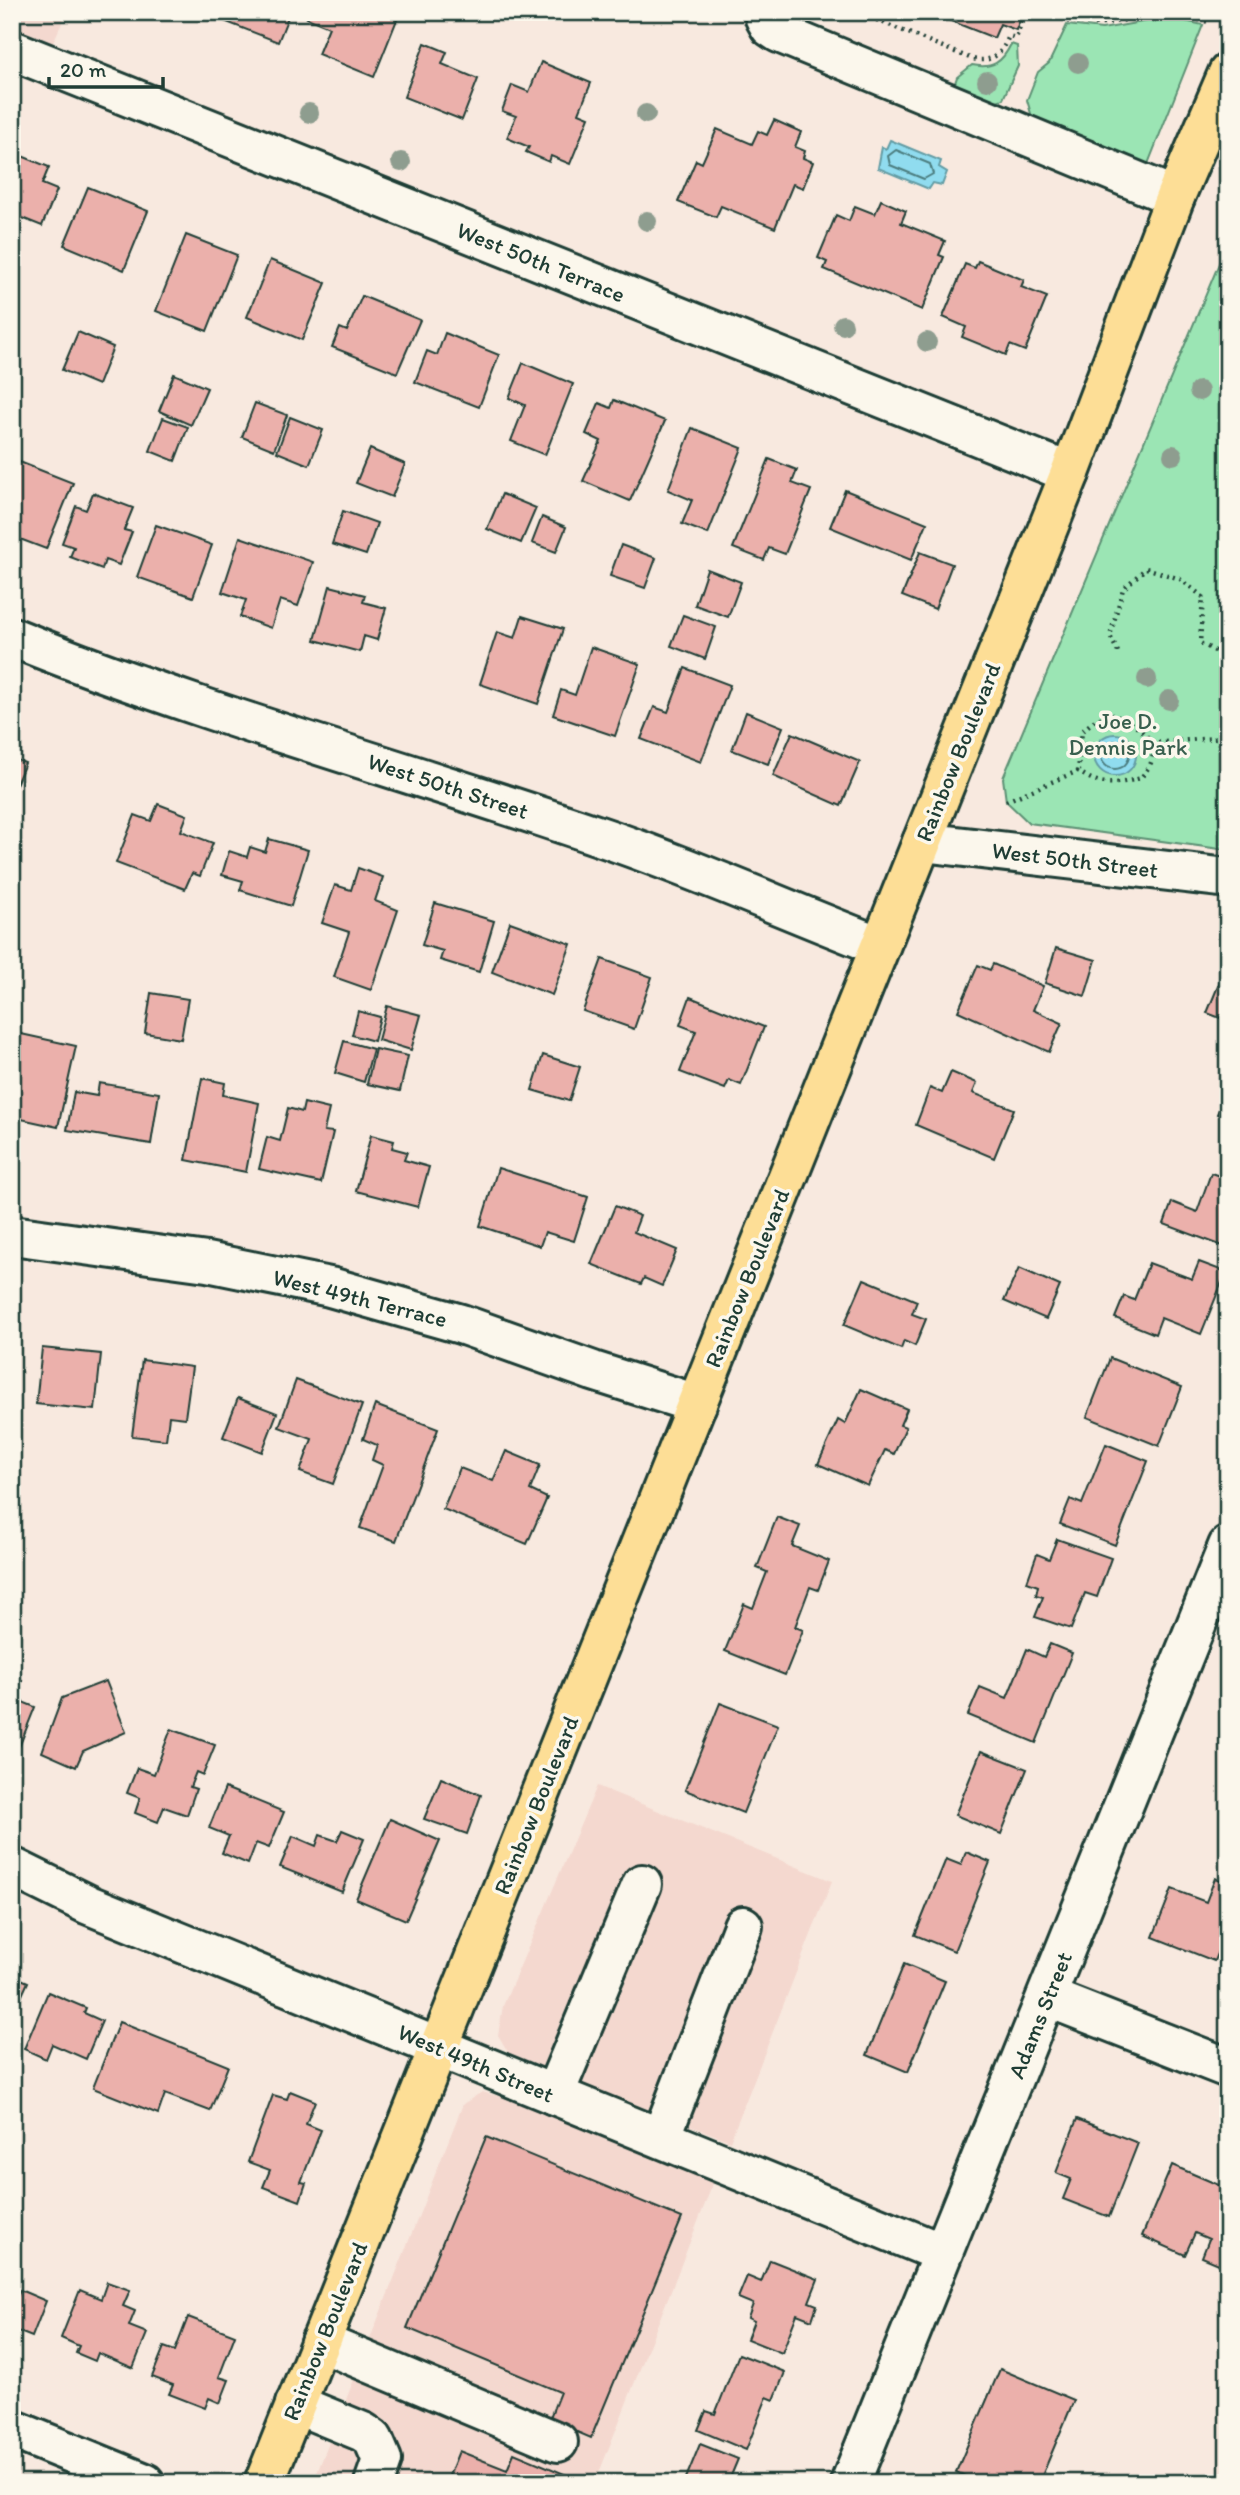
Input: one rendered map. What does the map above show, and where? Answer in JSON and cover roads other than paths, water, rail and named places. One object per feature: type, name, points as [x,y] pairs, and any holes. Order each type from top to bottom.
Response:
[{"type":"main road","name":"Rainbow Boulevard","points":[[264,2483],[1070,473],[1175,197],[1228,73]]},
{"type":"street","points":[[767,12],[765,18],[770,27],[779,33],[1175,197]]},
{"type":"street","name":"West 50th Terrace","points":[[12,50],[1070,473]]},
{"type":"street","name":"West 50th Street","points":[[12,637],[210,711],[404,770],[603,837],[880,946]]},
{"type":"street","name":"West 50th Street","points":[[922,842],[1228,878]]},
{"type":"street","name":"West 49th Terrace","points":[[12,1235],[207,1262],[330,1287],[461,1324],[593,1371],[697,1404]]},
{"type":"street","name":"Adams Street","points":[[850,2483],[1228,1546]]},
{"type":"street","name":"West 49th Street","points":[[12,1867],[89,1905],[942,2253]]},
{"type":"street","points":[[554,2095],[642,1884]]},
{"type":"street","points":[[661,2138],[743,1926]]},
{"type":"street","points":[[1047,1997],[1228,2068]]},
{"type":"street","points":[[320,2342],[558,2442]]},
{"type":"street","points":[[295,2404],[354,2428],[373,2439],[382,2460],[374,2483]]},
{"type":"street","points":[[12,2429],[145,2483]]},
{"type":"water","points":[[890,140],[941,161],[939,167],[947,172],[942,185],[933,183],[929,189],[878,168],[882,147],[886,149]]},
{"type":"water","points":[[1115,734],[1130,740],[1136,755],[1130,770],[1115,776],[1100,770],[1094,755],[1100,740]]},
{"type":"park label","name":"Joe D. Dennis Park","points":[[1128,734]]}]
